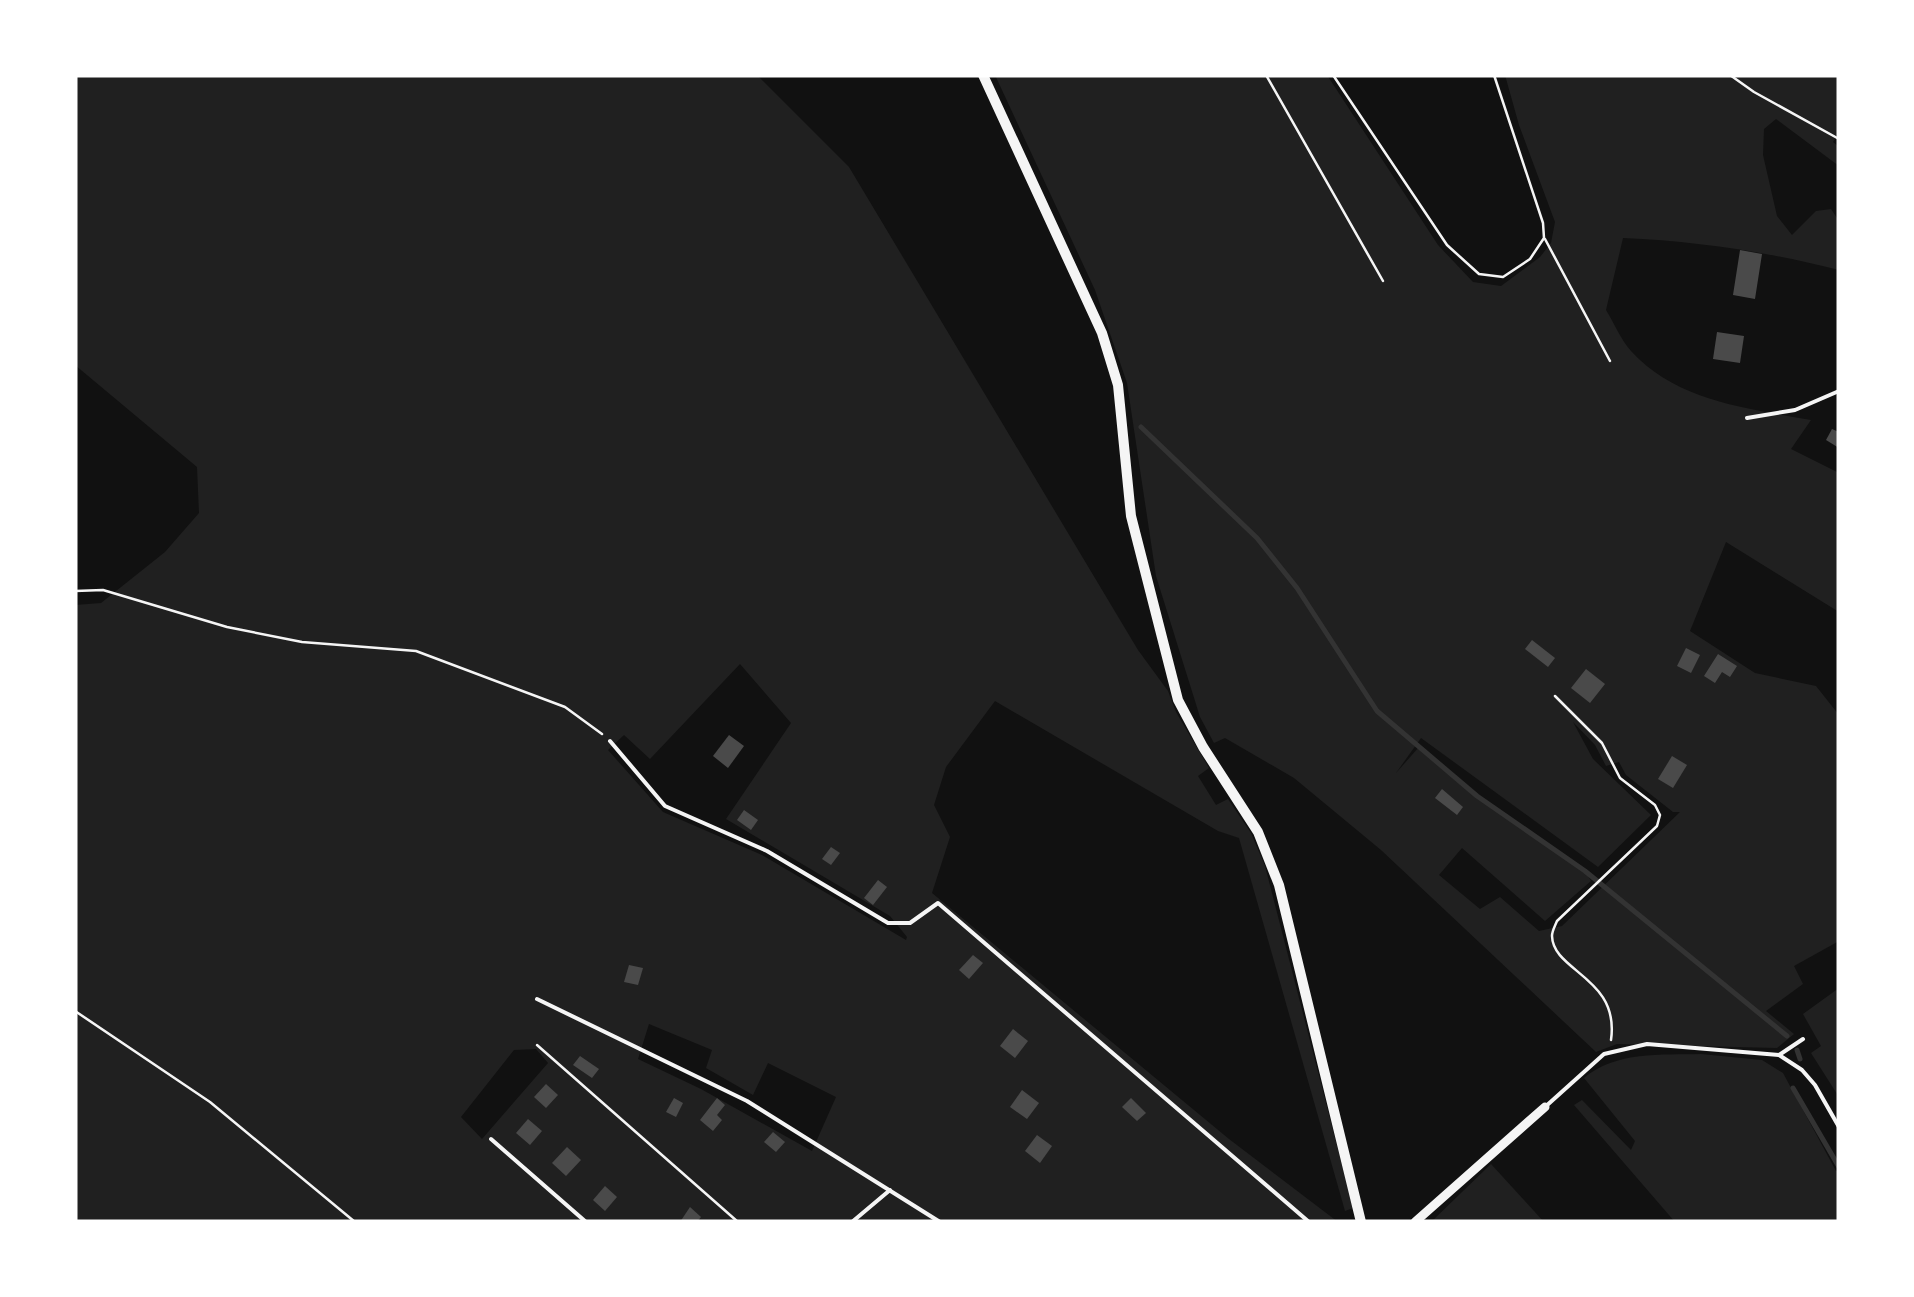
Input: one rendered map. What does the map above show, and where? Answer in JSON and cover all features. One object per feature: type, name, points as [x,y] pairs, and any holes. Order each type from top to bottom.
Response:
[{"type":"street","points":[[983,75],[1102,333],[1118,384],[1131,516],[1178,700],[1258,832],[1279,885],[1361,1222]]},
{"type":"street","points":[[1415,1222],[1545,1107]]},
{"type":"lane","points":[[1747,418],[1795,410],[1839,391]]},
{"type":"lane","points":[[610,740],[664,806],[766,851],[888,923],[910,923],[938,903],[1309,1222]]},
{"type":"lane","points":[[536,999],[748,1100],[940,1222]]},
{"type":"lane","points":[[1779,1055],[1803,1038]]},
{"type":"lane","points":[[1545,1107],[1604,1054],[1647,1044],[1779,1055],[1802,1070],[1839,1127]]},
{"type":"lane","points":[[491,1139],[586,1222]]},
{"type":"lane","points":[[852,1222],[890,1190]]},
{"type":"path","points":[[1266,75],[1382,281]]},
{"type":"path","points":[[1333,75],[1447,245],[1463,262],[1479,274],[1502,276],[1530,259],[1544,238]]},
{"type":"path","points":[[1494,75],[1544,223],[1544,238],[1610,361]]},
{"type":"path","points":[[1730,75],[1839,139]]},
{"type":"path","points":[[75,591],[103,590],[228,627],[302,642],[416,651],[565,707],[610,740]]},
{"type":"path","points":[[1555,696],[1602,743],[1620,778],[1656,806],[1660,814],[1657,826],[1557,921],[1552,936],[1558,952],[1600,989],[1608,1003],[1612,1039],[1604,1054]]},
{"type":"path","points":[[75,1011],[210,1102],[355,1222]]},
{"type":"path","points":[[537,1045],[738,1222]]},
{"type":"shaded area","points":[[75,75],[757,75],[849,167],[1138,650],[1168,691],[1209,768],[1198,776],[1216,805],[1228,799],[1251,833],[1265,866],[1353,1208],[1345,1211],[1239,838],[1218,831],[995,701],[946,767],[934,805],[950,837],[932,893],[1229,1139],[1338,1222],[75,1222],[75,605],[101,603],[165,552],[199,513],[197,467],[75,365]],"holes":[[[740,664],[791,723],[726,819],[890,916],[906,940],[762,855],[663,812],[608,750],[624,735],[650,759]],[[649,1024],[712,1050],[706,1068],[753,1095],[768,1063],[836,1097],[812,1151],[638,1059]],[[536,1049],[548,1063],[482,1139],[461,1117],[514,1050]]]},
{"type":"shaded area","points":[[995,75],[1327,75],[1438,245],[1473,282],[1501,286],[1540,257],[1551,243],[1555,222],[1505,75],[1839,75],[1839,133],[1833,142],[1839,147],[1839,166],[1776,119],[1764,129],[1763,155],[1777,216],[1792,235],[1816,211],[1831,209],[1839,221],[1839,270],[1732,248],[1623,238],[1606,310],[1631,351],[1670,382],[1715,400],[1811,420],[1791,449],[1839,473],[1839,612],[1726,542],[1690,631],[1755,673],[1816,686],[1839,715],[1839,941],[1794,966],[1803,984],[1766,1011],[1794,1034],[1777,1048],[1617,1044],[1596,1052],[1381,850],[1294,778],[1225,738],[1214,743],[1200,717],[1156,576],[1127,383],[1095,290]],"holes":[[[1573,722],[1595,745],[1606,766],[1619,762],[1626,775],[1673,812],[1680,812],[1562,926],[1539,931],[1500,897],[1480,909],[1439,875],[1462,848],[1545,921],[1591,881],[1585,871],[1477,796],[1419,747],[1396,773],[1421,738],[1598,867],[1651,815],[1593,759]]]},
{"type":"shaded area","points":[[1839,988],[1839,1097],[1811,1053],[1821,1046],[1803,1014]]},
{"type":"shaded area","points":[[1701,1054],[1762,1060],[1783,1073],[1836,1171],[1839,1170],[1839,1222],[1675,1222],[1574,1105],[1582,1100],[1631,1150],[1635,1141],[1584,1078],[1625,1059]]},
{"type":"shaded area","points":[[1491,1164],[1544,1222],[1431,1222]]},
{"type":"building","points":[[1740,250],[1762,254],[1755,299],[1733,295]]},
{"type":"building","points":[[1717,332],[1744,336],[1740,363],[1713,359]]},
{"type":"building","points":[[1832,429],[1839,432],[1839,448],[1826,440]]},
{"type":"building","points":[[1532,640],[1555,658],[1548,667],[1525,649]]},
{"type":"building","points":[[1686,648],[1700,655],[1691,673],[1677,666]]},
{"type":"building","points":[[1718,654],[1737,666],[1730,677],[1722,672],[1715,683],[1704,676]]},
{"type":"building","points":[[1586,669],[1605,684],[1590,703],[1571,688]]},
{"type":"building","points":[[729,735],[744,746],[728,768],[713,756]]},
{"type":"building","points":[[1672,756],[1687,765],[1673,788],[1658,779]]},
{"type":"building","points":[[1442,789],[1463,807],[1457,815],[1435,798]]},
{"type":"building","points":[[744,810],[758,820],[751,830],[737,820]]},
{"type":"building","points":[[831,847],[840,853],[831,865],[822,859]]},
{"type":"building","points":[[878,880],[887,887],[873,905],[864,898]]},
{"type":"building","points":[[973,955],[983,963],[969,979],[959,970]]},
{"type":"building","points":[[629,965],[643,968],[638,985],[624,982]]},
{"type":"building","points":[[1013,1029],[1028,1041],[1015,1058],[1000,1046]]},
{"type":"building","points":[[580,1056],[599,1069],[592,1078],[573,1065]]},
{"type":"building","points":[[546,1084],[558,1095],[546,1108],[534,1097]]},
{"type":"building","points":[[1022,1090],[1039,1103],[1027,1119],[1010,1107]]},
{"type":"building","points":[[674,1098],[683,1103],[676,1117],[666,1112]]},
{"type":"building","points":[[717,1098],[725,1105],[717,1115],[722,1120],[713,1131],[700,1120]]},
{"type":"building","points":[[1131,1098],[1146,1113],[1137,1121],[1122,1107]]},
{"type":"building","points":[[528,1119],[542,1131],[530,1145],[516,1133]]},
{"type":"building","points":[[773,1132],[785,1142],[776,1152],[764,1142]]},
{"type":"building","points":[[1037,1135],[1052,1146],[1040,1163],[1025,1151]]},
{"type":"building","points":[[567,1147],[581,1160],[566,1176],[552,1163]]},
{"type":"building","points":[[605,1186],[617,1197],[605,1211],[593,1200]]},
{"type":"building","points":[[690,1207],[701,1217],[697,1222],[680,1222]]},
{"type":"waterway","points":[[1141,427],[1257,538],[1297,588],[1377,711],[1477,796],[1585,871],[1787,1036]]},
{"type":"waterway","points":[[1797,1050],[1800,1059]]},
{"type":"waterway","points":[[1793,1088],[1839,1167]]}]
